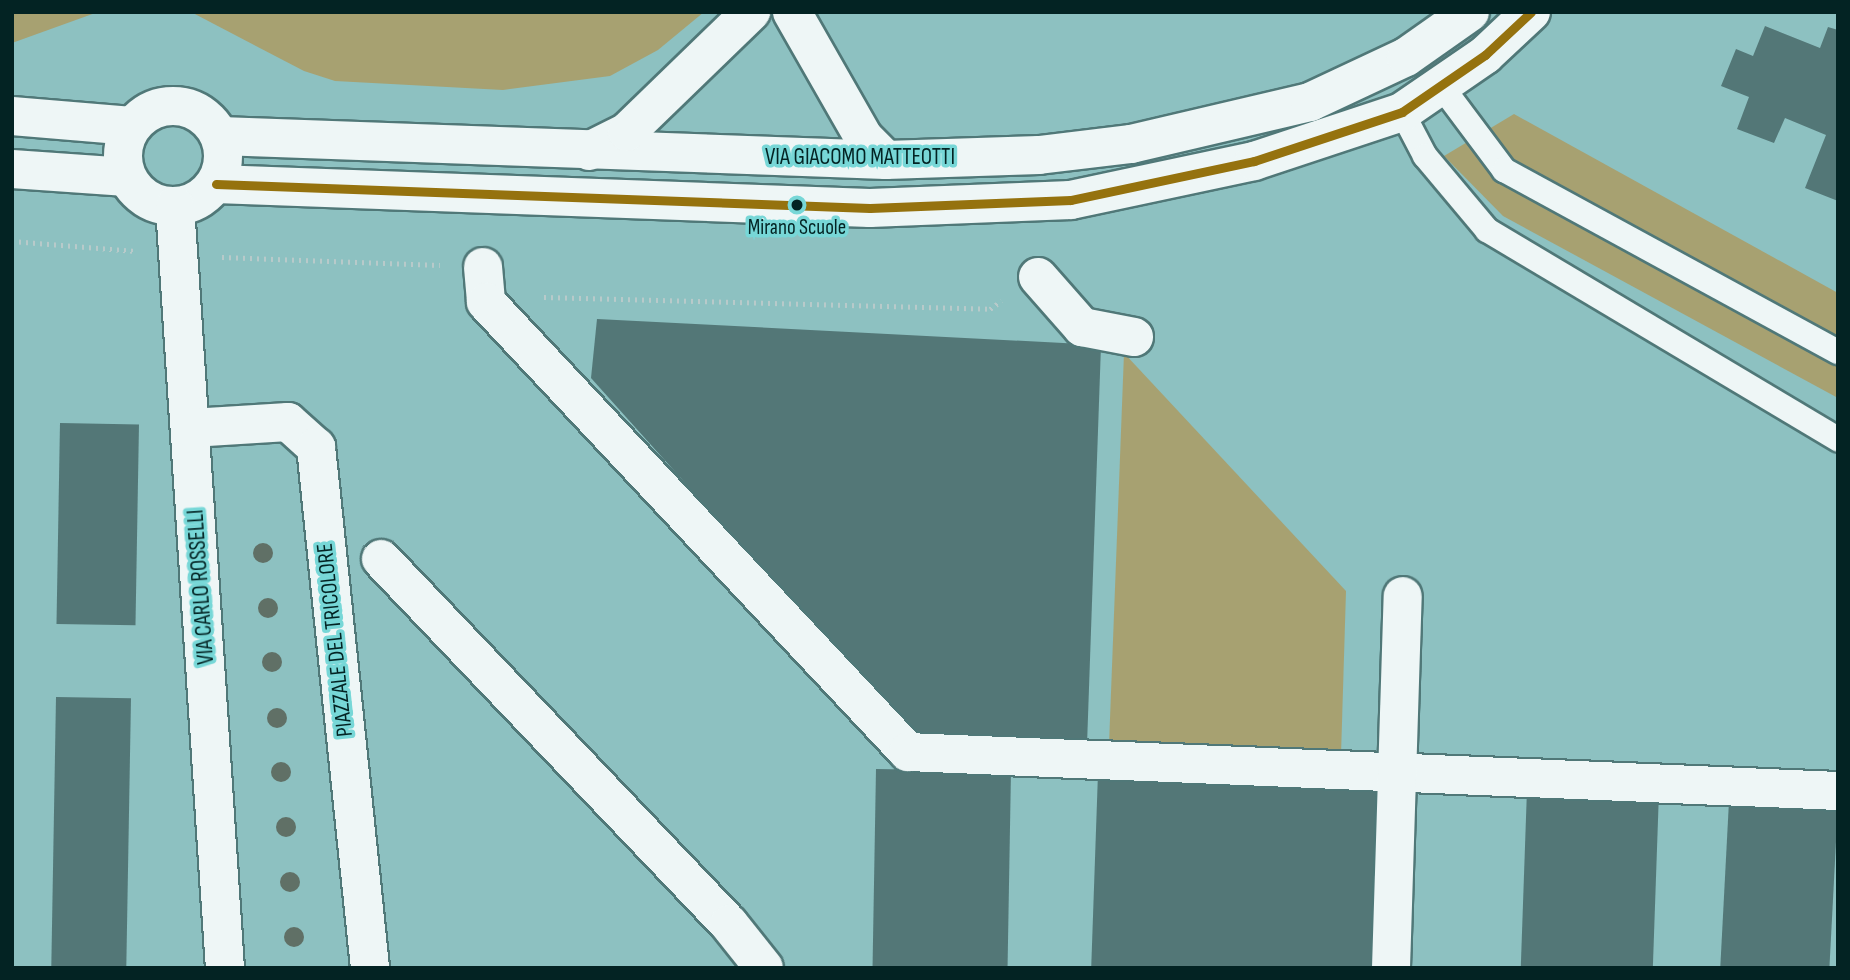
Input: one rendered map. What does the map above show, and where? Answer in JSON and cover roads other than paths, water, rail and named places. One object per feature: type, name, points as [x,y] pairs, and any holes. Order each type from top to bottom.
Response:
[{"type":"street","points":[[588,152],[626,132],[751,12]]},
{"type":"street","points":[[792,12],[864,138],[886,160]]},
{"type":"street","name":"VIA GIACOMO MATTEOTTI","points":[[220,136],[588,152],[886,160],[1039,155],[1131,144],[1310,103],[1406,57],[1470,12]]},
{"type":"street","name":"VIA GIACOMO MATTEOTTI","points":[[216,184],[870,208],[1071,200],[1254,161],[1402,112],[1442,87],[1531,12]]},
{"type":"street","points":[[179,106],[196,110],[220,136],[222,168],[216,184],[205,195],[176,206],[155,203],[127,177],[123,151],[132,126],[145,114],[179,106]]},
{"type":"street","points":[[12,116],[132,126]]},
{"type":"street","points":[[12,169],[127,177]]},
{"type":"street","name":"VIA CARLO ROSSELLI","points":[[176,206],[225,968]]},
{"type":"street","points":[[483,267],[486,302],[908,752],[1838,791]]},
{"type":"street","points":[[1038,277],[1082,327],[1134,337]]},
{"type":"street","name":"PIAZZALE DEL TRICOLORE","points":[[191,428],[288,422],[316,447],[370,968]]},
{"type":"street","points":[[381,559],[729,924],[764,968]]},
{"type":"street","points":[[1391,968],[1403,596]]},
{"type":"lane","points":[[1442,87],[1504,170],[1838,352]]},
{"type":"lane","points":[[1402,112],[1425,156],[1487,230],[1838,439]]},
{"type":"place","name":"Mirano Scuole","points":[[797,205]]}]
